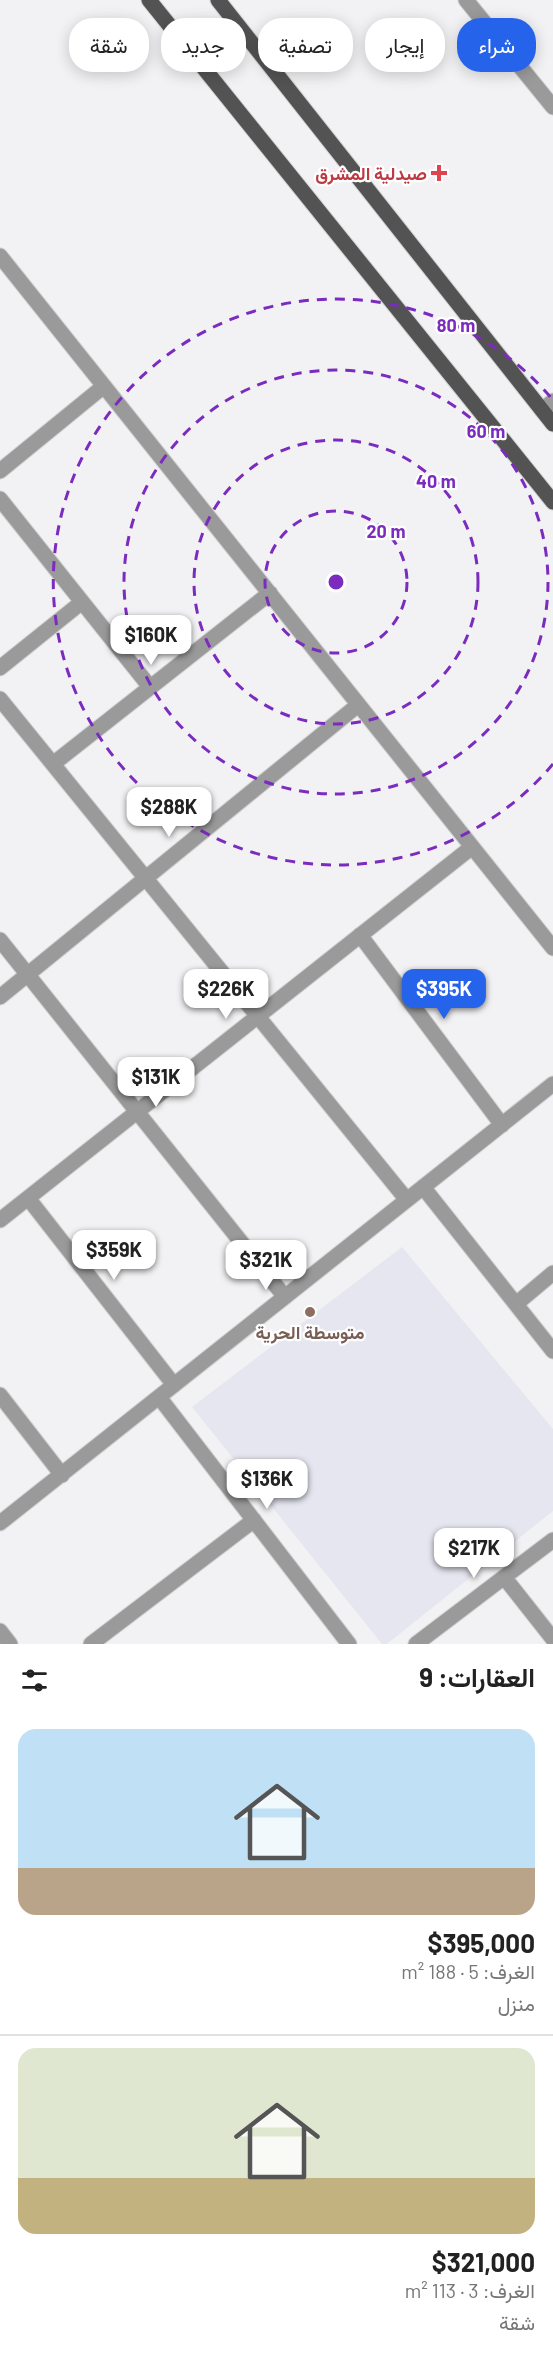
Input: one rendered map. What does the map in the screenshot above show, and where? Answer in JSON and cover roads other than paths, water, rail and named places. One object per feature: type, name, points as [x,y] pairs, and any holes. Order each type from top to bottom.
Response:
[{"type":"main road","points":[[149,0],[553,502]]},
{"type":"main road","points":[[218,0],[548,406],[553,424]]},
{"type":"street","points":[[466,0],[553,108]]},
{"type":"street","points":[[0,256],[553,948]]},
{"type":"street","points":[[0,471],[104,387]]},
{"type":"street","points":[[0,499],[150,687]]},
{"type":"street","points":[[53,764],[270,593]]},
{"type":"street","points":[[0,668],[82,602]]},
{"type":"street","points":[[0,699],[408,1200]]},
{"type":"street","points":[[0,997],[358,705]]},
{"type":"street","points":[[0,1220],[472,847]]},
{"type":"street","points":[[360,935],[502,1125]]},
{"type":"street","points":[[0,939],[285,1297]]},
{"type":"street","points":[[0,1524],[553,1084]]},
{"type":"street","points":[[423,1187],[553,1351]]},
{"type":"street","points":[[28,1198],[174,1385]]},
{"type":"street","points":[[516,1304],[553,1273]]},
{"type":"street","points":[[0,1395],[62,1475]]},
{"type":"street","points":[[159,1397],[347,1643]]},
{"type":"street","points":[[92,1644],[254,1520]]},
{"type":"street","points":[[416,1644],[553,1540]]},
{"type":"street","points":[[504,1577],[553,1640]]},
{"type":"street","points":[[0,1631],[10,1644]]},
{"type":"place","name":"صيدلية المشرق","points":[[439,173]]},
{"type":"place","name":"متوسطة الحرية","points":[[310,1312]]}]
